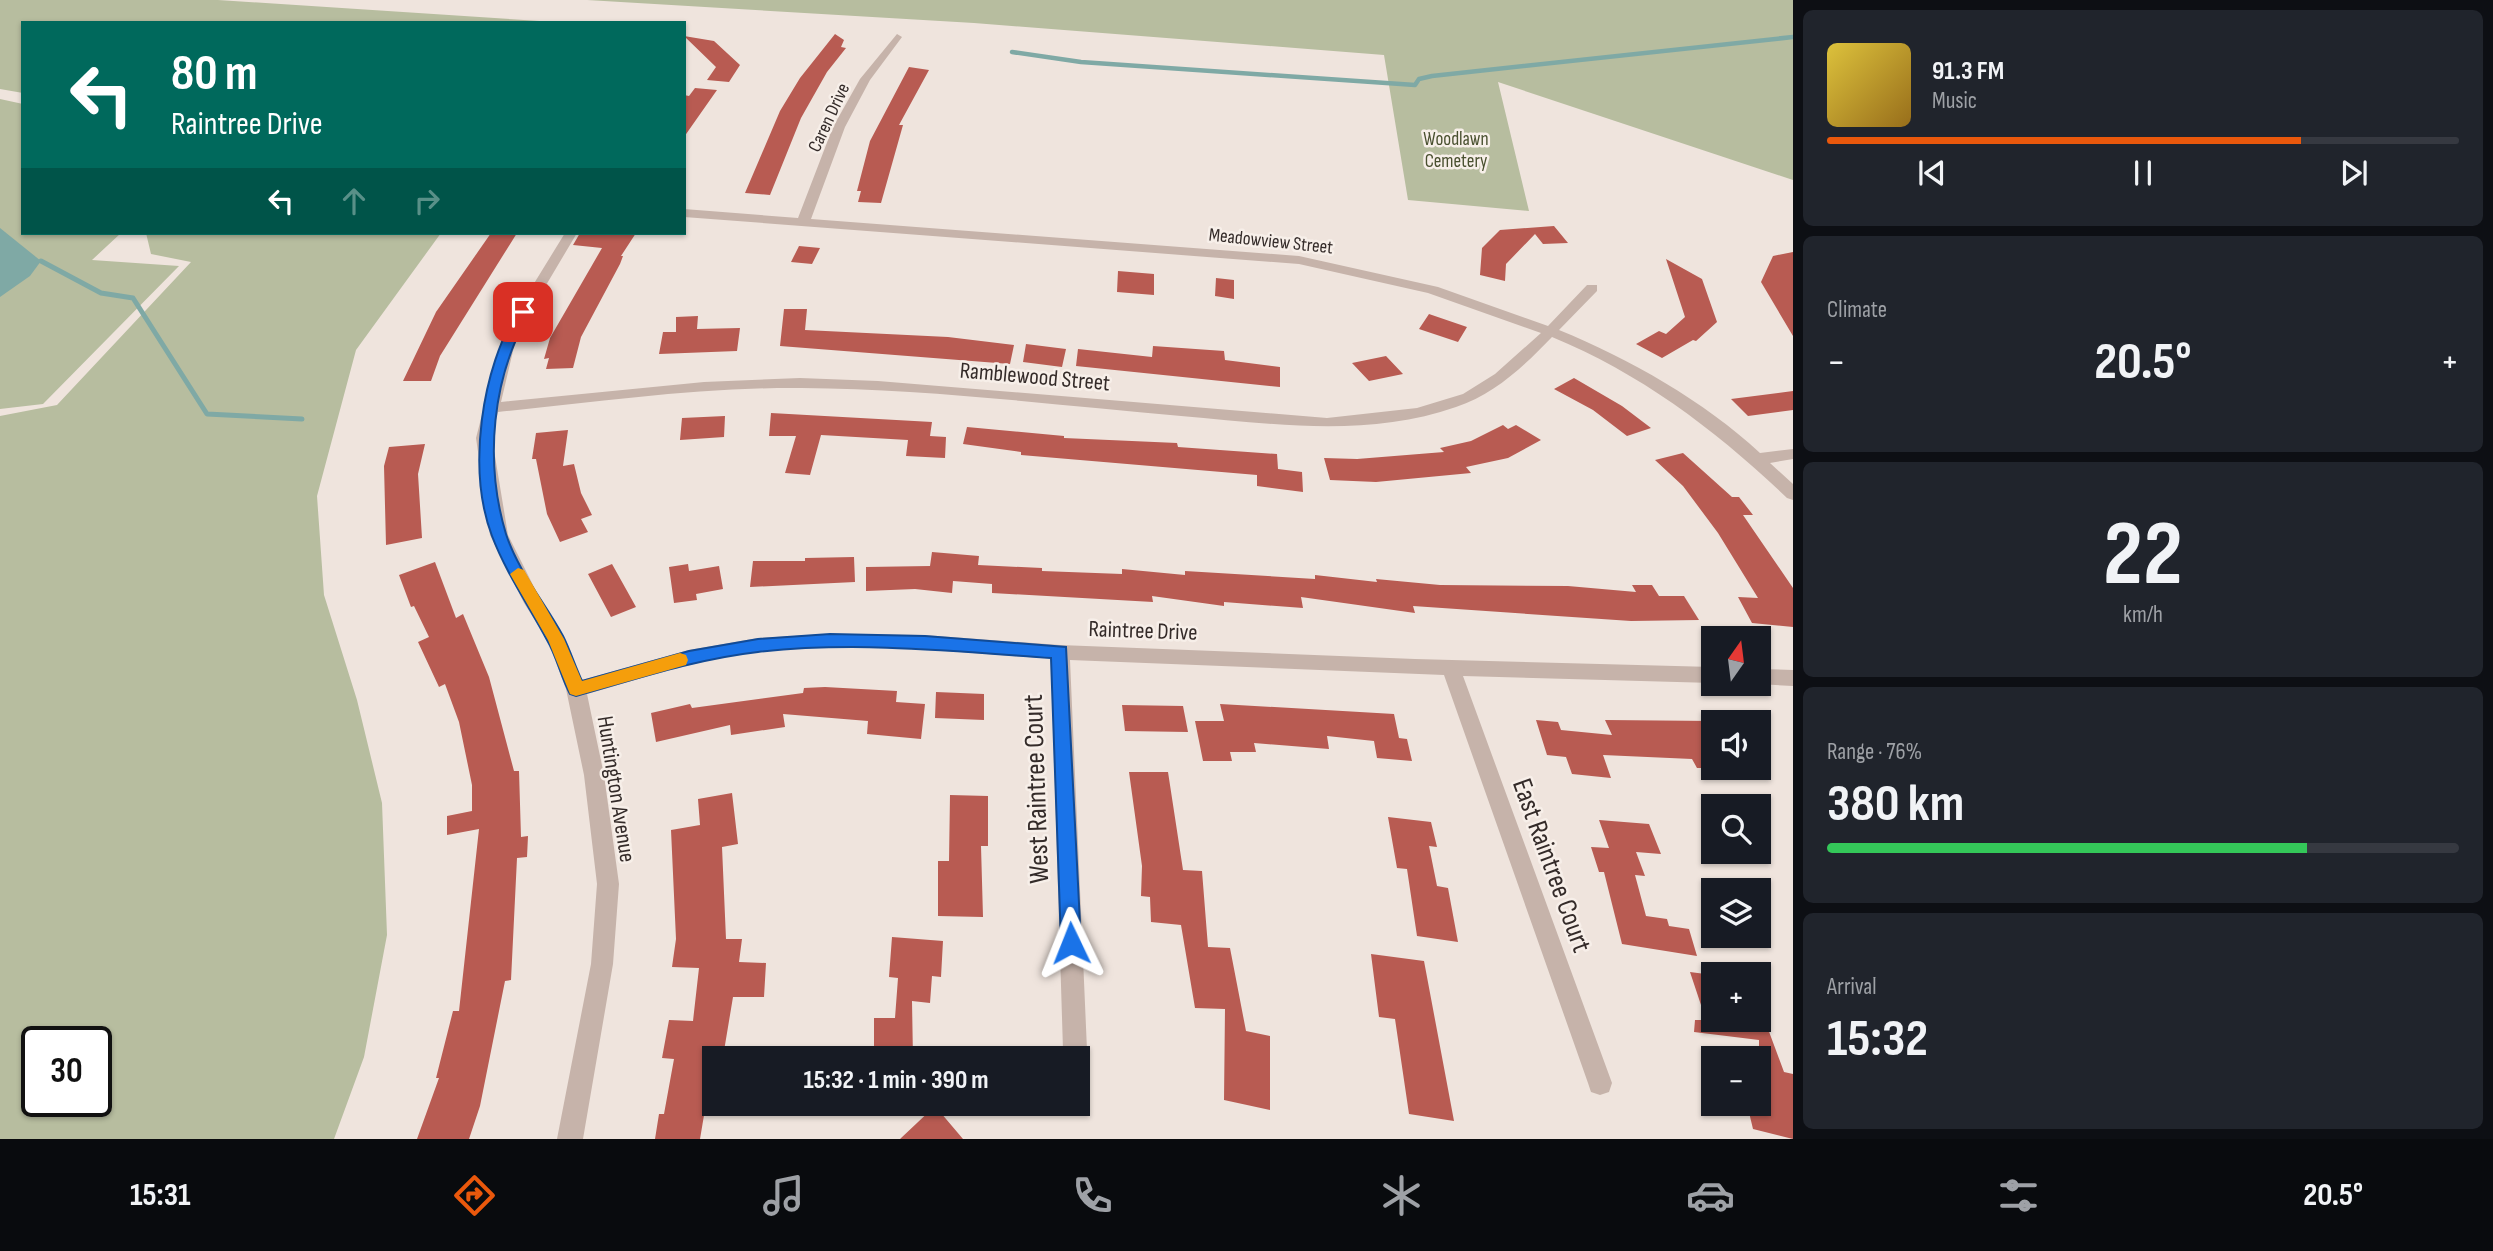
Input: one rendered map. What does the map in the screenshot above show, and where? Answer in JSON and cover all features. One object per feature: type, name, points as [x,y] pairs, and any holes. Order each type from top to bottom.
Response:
[{"type":"street","name":"Caren Drive","points":[[804,220],[839,127],[865,79],[898,37]]},
{"type":"street","name":"Meadowview Street","points":[[686,213],[804,220],[1299,260],[1371,272],[1525,318],[1638,374],[1759,459],[1793,494]]},
{"type":"street","name":"Huntington Avenue","points":[[570,235],[510,334],[485,438],[499,535],[533,603],[556,639],[576,689],[594,775],[608,884],[602,964],[570,1139]]},
{"type":"street","name":"Ramblewood Street","points":[[491,408],[704,387],[800,383],[877,386],[1327,423],[1430,411],[1470,397],[1499,377],[1592,288]]},
{"type":"street","points":[[1759,459],[1793,454]]},
{"type":"street","name":"Raintree Drive","points":[[576,689],[689,657],[758,645],[830,641],[925,642],[1060,652],[1451,668],[1701,675]]},
{"type":"street","name":"West Raintree Court","points":[[1060,652],[1076,1046]]},
{"type":"street","name":"East Raintree Court","points":[[1451,668],[1600,1083]]},
{"type":"street","points":[[1771,677],[1793,677]]},
{"type":"green space","points":[[0,0],[218,0],[540,21],[21,21],[21,93],[0,89]]},
{"type":"green space","name":"Woodlawn Cemetery","points":[[587,0],[1793,0],[1793,180],[1498,82],[1529,211],[1408,200],[1384,55],[974,23]]},
{"type":"green space","points":[[0,99],[21,104],[21,235],[119,235],[92,260],[179,266],[43,404],[0,409]]},
{"type":"green space","points":[[146,235],[440,235],[356,350],[317,496],[324,595],[357,700],[382,803],[387,935],[364,1057],[334,1139],[0,1139],[0,416],[57,405],[191,262],[151,254]]},
{"type":"water","points":[[0,228],[41,261],[30,276],[0,297]]},
{"type":"building","points":[[835,34],[844,40],[841,47],[846,48],[827,72],[801,118],[770,195],[745,193],[780,111],[800,78]]},
{"type":"building","points":[[686,36],[714,41],[740,65],[729,82],[707,80],[716,67]]},
{"type":"building","points":[[909,67],[929,70],[899,125],[903,125],[881,203],[858,202],[861,191],[857,191],[870,141]]},
{"type":"building","points":[[695,88],[717,90],[686,134],[686,95],[689,96]]},
{"type":"building","points":[[1554,226],[1568,243],[1543,244],[1535,234],[1506,264],[1505,281],[1480,275],[1482,248],[1500,230]]},
{"type":"building","points":[[490,235],[516,235],[440,356],[431,381],[403,381],[436,312]]},
{"type":"building","points":[[579,235],[635,235],[621,256],[620,264],[581,337],[573,368],[546,369],[549,358],[544,359],[550,338],[602,248],[573,245]]},
{"type":"building","points":[[799,246],[820,248],[812,264],[791,262]]},
{"type":"building","points":[[1793,252],[1793,336],[1761,282],[1773,256]]},
{"type":"building","points":[[1666,259],[1702,279],[1717,322],[1696,341],[1693,340],[1662,358],[1636,344],[1659,331],[1666,334],[1685,317]]},
{"type":"building","points":[[1118,271],[1154,274],[1154,295],[1117,292]]},
{"type":"building","points":[[1216,278],[1234,280],[1234,299],[1215,296]]},
{"type":"building","points":[[784,309],[807,309],[805,330],[948,337],[1014,345],[1010,364],[780,346]]},
{"type":"building","points":[[1429,314],[1467,327],[1458,342],[1419,329]]},
{"type":"building","points":[[698,316],[697,329],[740,328],[737,351],[659,354],[663,332],[676,332],[676,317]]},
{"type":"building","points":[[1026,344],[1066,349],[1062,367],[1023,362]]},
{"type":"building","points":[[1153,346],[1224,351],[1225,360],[1280,367],[1280,387],[1076,366],[1078,349],[1152,357]]},
{"type":"building","points":[[1386,356],[1403,374],[1369,381],[1352,363]]},
{"type":"building","points":[[1574,378],[1622,406],[1651,428],[1627,436],[1593,410],[1554,389]]},
{"type":"building","points":[[1793,391],[1793,410],[1748,416],[1731,399]]},
{"type":"building","points":[[771,413],[932,422],[930,436],[946,437],[945,458],[906,456],[908,440],[821,435],[810,475],[785,473],[796,436],[769,436]]},
{"type":"building","points":[[725,416],[724,437],[680,440],[682,418]]},
{"type":"building","points":[[1503,425],[1508,429],[1516,425],[1541,440],[1508,458],[1466,467],[1471,473],[1376,482],[1330,480],[1324,458],[1357,459],[1444,452],[1440,448],[1471,441]]},
{"type":"building","points":[[967,427],[1064,438],[1177,443],[1178,447],[1277,454],[1278,469],[1302,472],[1303,492],[1257,486],[1257,475],[1021,455],[1021,452],[963,444]]},
{"type":"building","points":[[568,430],[563,466],[574,464],[581,493],[592,515],[581,519],[588,532],[560,542],[547,514],[536,459],[532,459],[536,433]]},
{"type":"building","points":[[425,444],[418,474],[422,538],[386,545],[384,466],[389,447]]},
{"type":"building","points":[[1683,453],[1732,497],[1739,497],[1753,515],[1743,515],[1793,588],[1793,627],[1752,623],[1738,597],[1758,598],[1718,533],[1683,486],[1655,460]]},
{"type":"building","points":[[932,552],[979,556],[978,565],[1042,568],[1042,571],[1122,574],[1122,569],[1185,575],[1185,571],[1315,579],[1315,575],[1377,582],[1376,579],[1440,585],[1568,586],[1636,592],[1632,585],[1652,585],[1659,596],[1684,596],[1699,620],[1631,621],[1413,606],[1415,613],[1301,597],[1303,608],[1224,602],[1224,606],[1152,596],[1153,602],[992,593],[992,584],[953,581],[952,593],[915,589],[866,591],[866,567],[930,566]]},
{"type":"building","points":[[854,557],[855,582],[750,587],[753,561]]},
{"type":"building","points":[[435,562],[456,618],[463,614],[489,677],[514,771],[519,771],[521,837],[528,836],[527,857],[517,858],[511,980],[505,981],[480,1106],[469,1139],[417,1139],[439,1078],[436,1078],[453,1011],[459,1011],[479,829],[447,835],[447,816],[472,811],[472,785],[459,722],[445,684],[439,687],[418,642],[429,637],[414,606],[411,607],[399,575]]},
{"type":"building","points":[[612,564],[636,607],[611,617],[588,574]]},
{"type":"building","points":[[688,564],[689,571],[719,566],[723,589],[696,594],[697,600],[674,603],[669,567]]},
{"type":"building","points":[[804,688],[897,691],[896,702],[925,704],[921,739],[867,734],[868,721],[783,714],[785,727],[731,735],[730,725],[656,742],[651,713],[690,704],[692,708],[803,693]]},
{"type":"building","points":[[936,692],[984,694],[984,720],[935,718]]},
{"type":"building","points":[[1220,704],[1394,714],[1399,738],[1407,739],[1412,761],[1377,758],[1374,741],[1327,736],[1329,749],[1254,743],[1256,752],[1230,752],[1232,761],[1203,761],[1195,721],[1224,721]]},
{"type":"building","points":[[1122,705],[1183,706],[1188,732],[1125,731]]},
{"type":"building","points":[[1536,720],[1558,722],[1561,730],[1612,735],[1605,720],[1701,721],[1701,768],[1697,768],[1692,759],[1603,755],[1611,778],[1572,774],[1566,757],[1547,755]]},
{"type":"building","points":[[1129,772],[1168,772],[1183,870],[1202,871],[1208,947],[1230,948],[1246,1031],[1270,1036],[1270,1110],[1224,1100],[1225,1009],[1195,1008],[1181,925],[1151,922],[1150,897],[1141,896],[1142,866]]},
{"type":"building","points":[[732,793],[738,844],[722,847],[726,939],[742,939],[739,962],[766,963],[764,997],[733,997],[725,1046],[702,1046],[704,1116],[700,1139],[655,1139],[659,1114],[664,1114],[674,1059],[662,1058],[669,1020],[693,1021],[699,968],[672,967],[676,939],[671,830],[700,825],[698,799]]},
{"type":"building","points":[[950,795],[988,796],[988,846],[981,846],[983,917],[938,916],[938,861],[949,861]]},
{"type":"building","points":[[1388,817],[1431,822],[1437,847],[1429,846],[1437,886],[1448,888],[1458,942],[1417,936],[1407,869],[1397,868]]},
{"type":"building","points":[[1599,820],[1649,824],[1661,854],[1636,852],[1645,876],[1635,875],[1646,916],[1667,919],[1669,926],[1689,929],[1697,956],[1622,944],[1604,872],[1599,872],[1591,847],[1609,848]]},
{"type":"building","points":[[892,937],[943,941],[941,977],[932,976],[930,1003],[912,1001],[913,1046],[874,1046],[874,1018],[895,1018],[898,978],[889,977]]},
{"type":"building","points":[[1371,954],[1424,961],[1454,1121],[1409,1114],[1395,1019],[1379,1017]]},
{"type":"building","points":[[1690,972],[1701,973],[1701,1005]]},
{"type":"building","points":[[1695,1020],[1701,1020],[1701,1032],[1769,1032],[1784,1072],[1793,1074],[1793,1139],[1753,1129],[1750,1116],[1771,1116],[1771,1046],[1759,1046],[1759,1040],[1694,1032]]},
{"type":"building","points":[[924,1116],[943,1116],[963,1139],[900,1139]]},
{"type":"waterway","points":[[1012,52],[1081,62],[1415,85],[1419,79],[1432,76],[1793,37]]},
{"type":"waterway","points":[[41,261],[101,293],[133,298],[207,414],[302,419]]},
{"type":"slow traffic","points":[[518,574],[556,639],[576,689],[680,660]]},
{"type":"route","points":[[523,312],[510,334],[502,360],[485,438],[488,480],[499,535],[533,603],[556,639],[576,689],[689,657],[758,645],[830,641],[925,642],[1060,652],[1071,943]]}]
